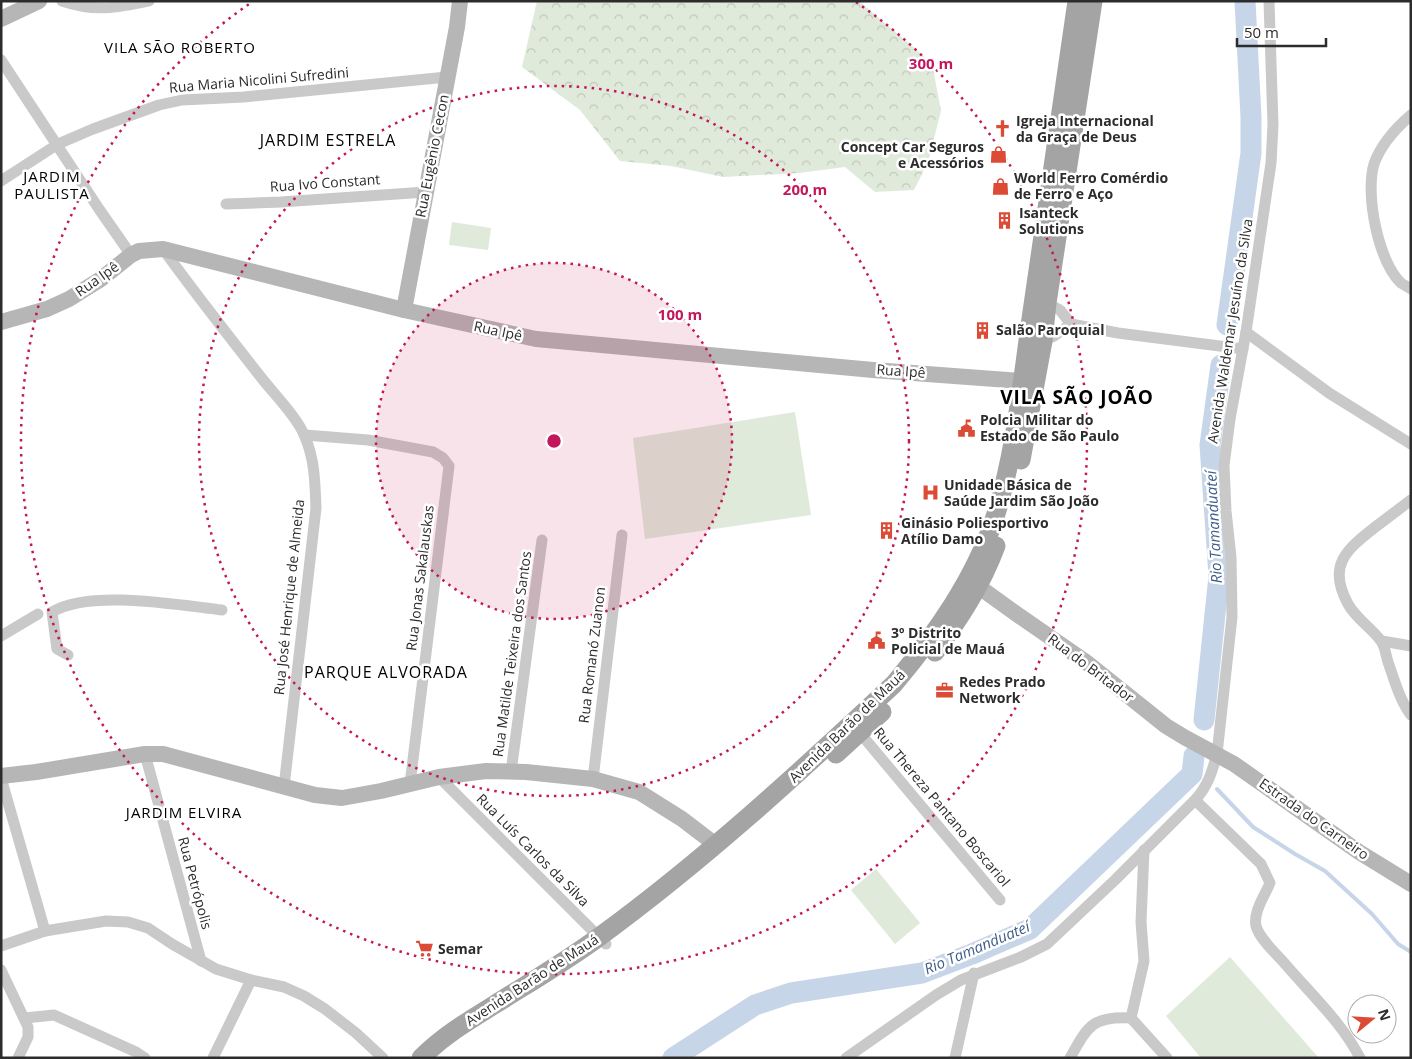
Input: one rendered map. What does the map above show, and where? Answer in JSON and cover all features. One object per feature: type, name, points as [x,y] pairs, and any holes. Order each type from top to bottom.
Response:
[{"type":"main road","name":"Avenida Barão de Mauá","points":[[719,848],[860,733],[923,668],[957,622],[973,583],[976,563],[995,517],[1006,474],[1022,381],[1077,1]]},
{"type":"main road","name":"Avenida Barão de Mauá","points":[[421,1058],[454,1030],[569,958],[603,940],[675,893],[761,807],[894,684],[973,583],[988,568],[1012,502],[1026,438],[1043,341],[1047,303],[1093,1]]},
{"type":"main road","points":[[1022,381],[1025,399],[1023,433],[1026,438]]},
{"type":"main road","name":"Avenida Barão de Mauá","points":[[439,1058],[469,1033],[576,965],[603,940]]},
{"type":"street","points":[[1,19],[39,1]]},
{"type":"street","points":[[62,1],[92,8],[115,8],[148,1]]},
{"type":"street","name":"Rua Eugênio Cecon","points":[[404,310],[460,1]]},
{"type":"street","name":"Avenida Waldemar Jesuíno da Silva","points":[[846,1058],[960,980],[1020,957],[1047,944],[1195,800],[1205,789],[1211,776],[1217,754],[1232,617],[1231,557],[1224,465],[1271,163],[1273,125],[1268,1]]},
{"type":"street","points":[[1,60],[99,209],[131,254]]},
{"type":"street","name":"Rua Maria Nicolini Sufredini","points":[[1,181],[58,144],[93,128],[159,105],[182,100],[244,97],[447,77]]},
{"type":"street","points":[[1411,115],[1398,126],[1384,145],[1374,164],[1372,190],[1372,209],[1378,240],[1388,263],[1400,282],[1411,289]]},
{"type":"street","name":"Rua Ivo Constant","points":[[226,204],[426,192]]},
{"type":"street","name":"Rua Ipê","points":[[1,322],[47,309],[69,298],[101,279],[131,254],[139,251],[163,249],[404,310],[536,339],[873,370],[1022,381]]},
{"type":"street","name":"Rua José Henrique de Almeida","points":[[163,249],[202,303],[305,435],[314,469],[316,508],[284,786]]},
{"type":"street","points":[[1037,278],[1047,303],[1060,310],[1070,324],[1118,333],[1243,349]]},
{"type":"street","points":[[1043,341],[1054,336],[1070,324]]},
{"type":"street","points":[[1246,332],[1329,394],[1411,444]]},
{"type":"street","name":"Rua Jonas Sakalauskas","points":[[305,435],[368,440],[434,452],[443,458],[449,466],[410,784]]},
{"type":"street","points":[[1411,500],[1354,543],[1345,554],[1340,565],[1339,576],[1341,590],[1348,604],[1359,620],[1382,641],[1390,668],[1411,715]]},
{"type":"street","name":"Rua Romanó Zuanon","points":[[593,779],[622,535]]},
{"type":"street","name":"Rua Matilde Teixeira dos Santos","points":[[511,772],[542,540]]},
{"type":"street","name":"Rua do Britador","points":[[973,583],[1086,662],[1166,726],[1217,754]]},
{"type":"street","points":[[68,655],[57,649],[52,612],[61,606],[78,603],[131,600],[222,610]]},
{"type":"street","points":[[1,636],[38,614]]},
{"type":"street","points":[[1382,641],[1411,646]]},
{"type":"street","name":"Rua Thereza Pantano Boscariol","points":[[860,733],[1000,900]]},
{"type":"street","points":[[45,931],[1,777],[145,754],[163,754],[181,758],[315,795],[342,798],[439,777],[486,771],[593,779],[639,792],[682,819],[719,848]]},
{"type":"street","name":"Rua Petrópolis","points":[[145,754],[201,961]]},
{"type":"street","name":"Estrada do Carneiro","points":[[1217,754],[1359,852],[1411,884]]},
{"type":"street","name":"Rua Luís Carlos da Silva","points":[[439,777],[603,940]]},
{"type":"street","points":[[1195,800],[1261,864],[1270,883],[1259,906],[1256,926],[1263,938],[1337,1022],[1360,1058]]},
{"type":"street","points":[[1131,1018],[1144,961],[1141,922],[1144,850]]},
{"type":"street","points":[[1,946],[45,931],[106,922],[128,922],[148,928],[216,969],[251,980],[284,987],[304,996],[326,1009],[383,1058]]},
{"type":"street","points":[[1,970],[28,1027],[28,1037],[18,1058]]},
{"type":"street","points":[[955,1058],[974,974]]},
{"type":"street","points":[[213,1058],[251,980]]},
{"type":"street","points":[[25,1018],[54,1015],[136,1052],[145,1058]]},
{"type":"street","points":[[1070,1058],[1087,1030],[1098,1021],[1114,1017],[1131,1018],[1167,1058]]},
{"type":"green space","points":[[537,1],[859,1],[932,63],[941,111],[928,162],[914,190],[875,192],[845,167],[799,173],[723,177],[671,166],[620,161],[580,110],[522,67]]},
{"type":"green space","points":[[452,222],[491,228],[488,250],[449,245]]},
{"type":"green space","points":[[795,412],[811,515],[645,539],[633,438]]},
{"type":"green space","points":[[876,869],[920,923],[895,944],[851,890]]},
{"type":"green space","points":[[1230,957],[1319,1058],[1201,1058],[1166,1016]]},
{"type":"waterway","name":"Rio Tamanduateí","points":[[1227,325],[1251,153],[1245,1]]},
{"type":"waterway","name":"Rio Tamanduateí","points":[[1204,720],[1219,576],[1210,445],[1221,365]]},
{"type":"waterway","name":"Rio Tamanduateí","points":[[673,1058],[755,1005],[791,993],[922,973],[1030,929],[1192,774],[1194,756]]},
{"type":"waterway","points":[[1217,789],[1253,827],[1325,871],[1372,914],[1398,944],[1411,952]]},
{"type":"place","name":"Igreja Internacional da Graça de Deus","points":[[1002,129]]},
{"type":"place","name":"Concept Car Seguros e Acessórios","points":[[998,155]]},
{"type":"place","name":"World Ferro Comérdio de Ferro e Aço","points":[[1000,186]]},
{"type":"place","name":"Isanteck Solutions","points":[[1005,221]]},
{"type":"place","name":"Salão Paroquial","points":[[982,330]]},
{"type":"place","name":"Polcia Militar do Estado de São Paulo","points":[[966,428]]},
{"type":"place","name":"Unidade Básica de Saúde Jardim São João","points":[[930,493]]},
{"type":"place","name":"Ginásio Poliesportivo Atílio Damo","points":[[887,531]]},
{"type":"place","name":"3º Distrito Policial de Mauá","points":[[877,641]]},
{"type":"place","name":"Redes Prado Network","points":[[945,690]]},
{"type":"place","name":"Semar","points":[[424,949]]},
{"type":"district","name":"VILA SÃO ROBERTO","points":[[180,48]]},
{"type":"district","name":"JARDIM ESTRELA","points":[[328,140]]},
{"type":"district","name":"JARDIM PAULISTA","points":[[52,186]]},
{"type":"district","name":"VILA SÃO JOÃO","points":[[1077,397]]},
{"type":"district","name":"PARQUE ALVORADA","points":[[386,672]]},
{"type":"district","name":"JARDIM ELVIRA","points":[[184,813]]}]
